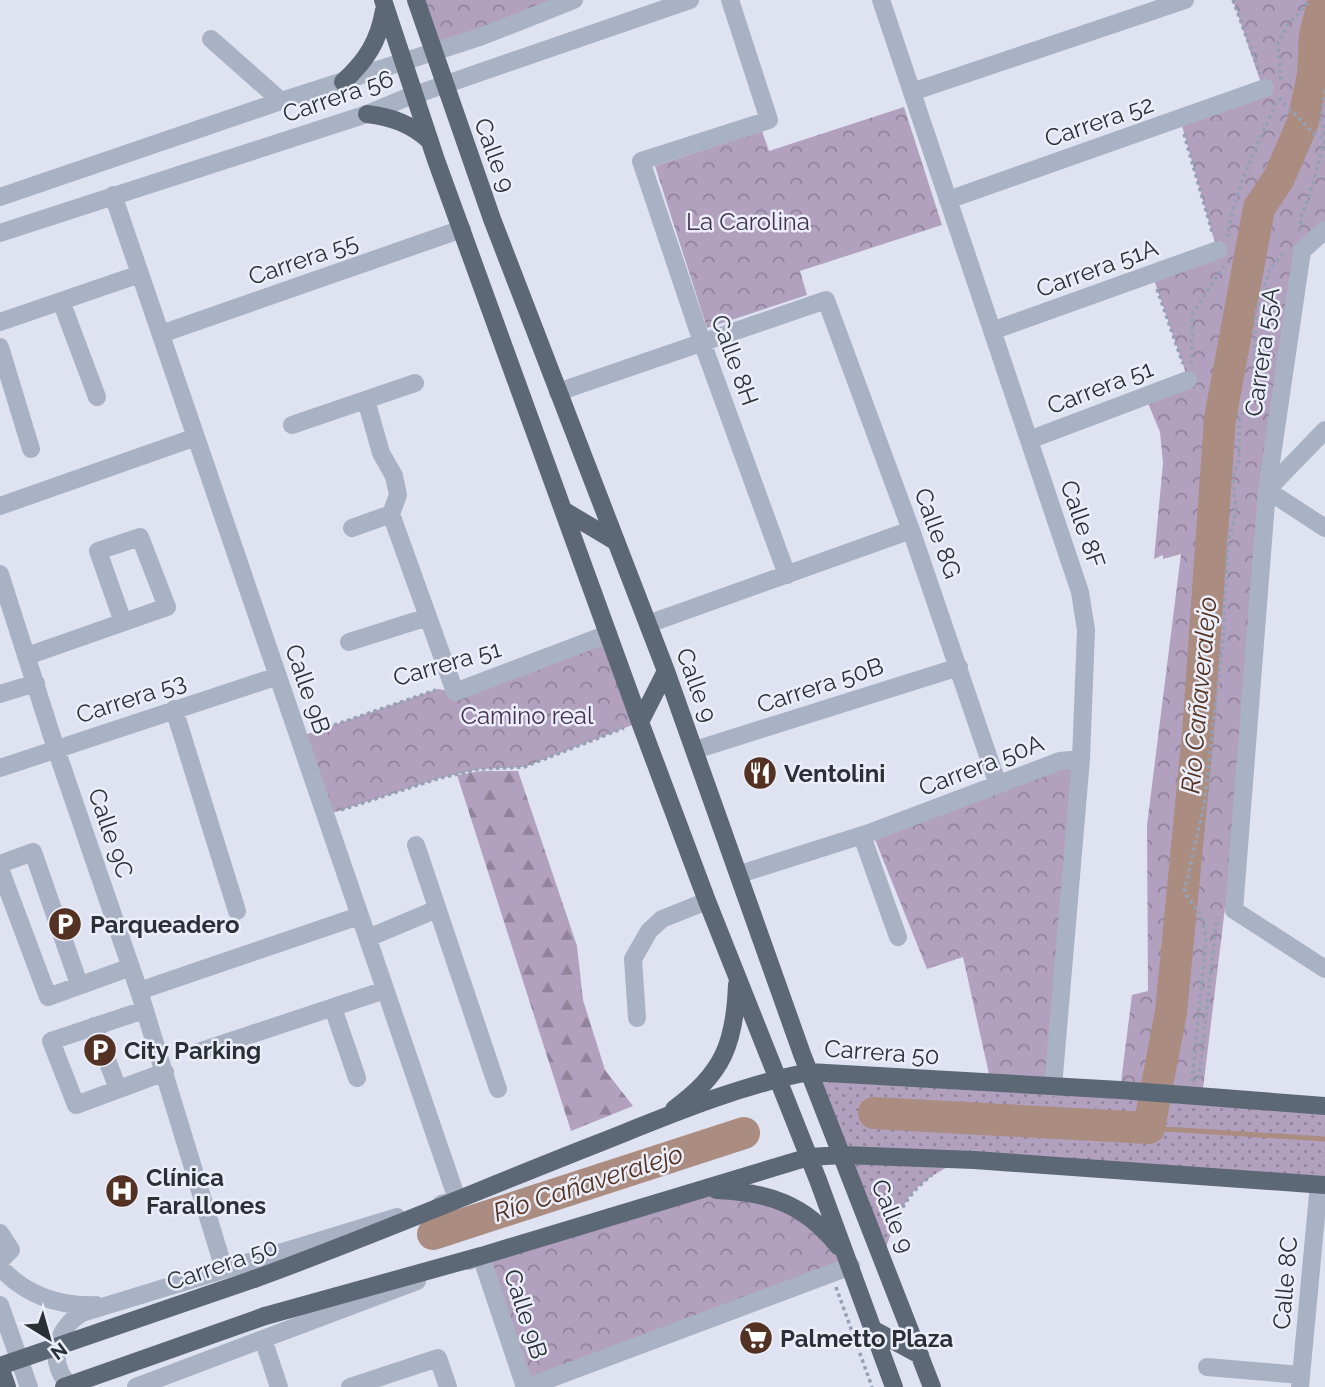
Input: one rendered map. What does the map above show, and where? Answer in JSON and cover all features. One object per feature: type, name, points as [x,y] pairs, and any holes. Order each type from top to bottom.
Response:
[{"type":"main road","name":"Calle 9","points":[[416,0],[492,219],[666,671],[812,1079],[932,1387]]},
{"type":"main road","points":[[384,3],[414,96],[640,722],[707,901],[851,1266],[894,1387]]},
{"type":"main road","points":[[343,82],[359,67],[372,49],[381,28],[384,3]]},
{"type":"main road","points":[[367,114],[402,122],[431,142]]},
{"type":"main road","points":[[564,510],[615,541]]},
{"type":"main road","points":[[640,722],[666,671]]},
{"type":"main road","points":[[656,1121],[698,1090],[724,1056],[735,1020],[737,977]]},
{"type":"main road","name":"Carrera 50","points":[[0,1366],[340,1247],[656,1121],[780,1085],[812,1079],[1053,1087],[1325,1106]]},
{"type":"main road","points":[[64,1387],[265,1316],[481,1256],[705,1189],[807,1151],[840,1149],[1322,1184]]},
{"type":"main road","points":[[705,1189],[759,1194],[804,1212],[823,1227],[851,1266]]},
{"type":"main road","points":[[874,1330],[920,1355]]},
{"type":"main road","points":[[0,1366],[7,1387]]},
{"type":"street","name":"Carrera 56","points":[[0,197],[281,101],[435,52],[574,0]]},
{"type":"street","name":"Carrera 56","points":[[0,233],[367,114],[690,0]]},
{"type":"street","name":"Calle 8H","points":[[730,0],[769,120],[641,161],[702,342],[787,575]]},
{"type":"street","name":"Calle 8F","points":[[881,0],[1080,592],[1084,617],[1086,630],[1081,759],[1053,1087]]},
{"type":"street","points":[[912,92],[1185,0]]},
{"type":"street","points":[[211,39],[281,101]]},
{"type":"street","name":"Carrera 52","points":[[948,200],[1180,119],[1272,93]]},
{"type":"street","name":"Calle 9B","points":[[113,195],[457,1199]]},
{"type":"street","name":"Carrera 55","points":[[161,334],[462,229]]},
{"type":"street","name":"Carrera 55A","points":[[1267,490],[1302,251],[1325,230]]},
{"type":"street","name":"Carrera 51A","points":[[992,331],[1152,274],[1223,253]]},
{"type":"street","points":[[0,322],[140,274]]},
{"type":"street","name":"Calle 8G","points":[[702,342],[826,300],[911,530],[998,785]]},
{"type":"street","points":[[61,301],[97,397]]},
{"type":"street","points":[[558,392],[702,342]]},
{"type":"street","points":[[0,347],[31,449]]},
{"type":"street","name":"Carrera 51","points":[[1029,440],[1188,380]]},
{"type":"street","points":[[292,425],[415,383]]},
{"type":"street","points":[[366,400],[381,453],[394,476],[398,495],[391,514],[455,692]]},
{"type":"street","points":[[1325,430],[1267,490],[1234,910],[1325,969]]},
{"type":"street","points":[[0,506],[196,437]]},
{"type":"street","points":[[1267,490],[1325,528]]},
{"type":"street","points":[[352,528],[391,514]]},
{"type":"street","points":[[648,624],[911,530]]},
{"type":"street","points":[[27,656],[167,607],[140,537],[98,551],[123,622]]},
{"type":"street","name":"Calle 9C","points":[[0,574],[56,749],[139,991],[224,1269]]},
{"type":"street","points":[[349,642],[428,617]]},
{"type":"street","name":"Carrera 51","points":[[455,692],[608,634]]},
{"type":"street","name":"Carrera 50B","points":[[695,750],[959,667]]},
{"type":"street","name":"Carrera 53","points":[[0,768],[278,676]]},
{"type":"street","points":[[0,694],[36,682]]},
{"type":"street","points":[[174,709],[237,911]]},
{"type":"street","name":"Carrera 50A","points":[[740,874],[862,836],[1060,761],[1081,759]]},
{"type":"street","points":[[862,836],[898,937]]},
{"type":"street","points":[[416,845],[498,1089]]},
{"type":"street","points":[[79,984],[33,852],[0,867],[48,997],[131,967]]},
{"type":"street","points":[[637,1018],[633,958],[649,931],[662,919],[707,901]]},
{"type":"street","points":[[368,938],[437,909]]},
{"type":"street","points":[[139,991],[359,916]]},
{"type":"street","points":[[198,1052],[385,990]]},
{"type":"street","points":[[332,1009],[357,1079]]},
{"type":"street","points":[[144,1010],[51,1041],[76,1105],[165,1072]]},
{"type":"street","points":[[94,1027],[118,1089]]},
{"type":"street","name":"Calle 8C","points":[[1301,1381],[1322,1184]]},
{"type":"street","name":"Carrera 50","points":[[114,1303],[457,1199]]},
{"type":"street","points":[[0,1233],[11,1250],[0,1261]]},
{"type":"street","points":[[140,1386],[481,1256]]},
{"type":"street","name":"Calle 9B","points":[[481,1256],[526,1387]]},
{"type":"street","points":[[526,1387],[851,1266]]},
{"type":"street","points":[[0,1267],[22,1286],[57,1302],[85,1306],[114,1303]]},
{"type":"street","points":[[72,1387],[58,1365],[56,1355],[60,1335],[73,1318],[114,1303]]},
{"type":"street","points":[[0,1305],[29,1387]]},
{"type":"street","points":[[263,1339],[279,1387]]},
{"type":"street","points":[[356,1386],[438,1358],[448,1387]]},
{"type":"street","points":[[1207,1367],[1301,1381]]},
{"type":"path","points":[[1233,0],[1272,93],[1314,134],[1325,139]]},
{"type":"path","points":[[1188,380],[1194,313],[1208,288],[1223,271],[1223,253],[1231,212],[1272,93],[1281,79],[1278,44],[1287,26],[1310,0]]},
{"type":"path","points":[[1300,235],[1301,216],[1325,139],[1321,119],[1325,90]]},
{"type":"path","points":[[1180,119],[1223,253]]},
{"type":"path","points":[[1190,1096],[1206,937],[1200,915],[1184,892],[1204,806],[1223,640],[1228,542],[1236,513],[1233,475],[1240,449],[1239,421],[1254,387],[1256,373],[1256,312],[1270,269],[1280,254],[1287,250]]},
{"type":"path","points":[[1152,274],[1188,380]]},
{"type":"path","name":"Carrera 51","points":[[299,737],[438,689],[455,692]]},
{"type":"path","points":[[326,815],[440,778],[480,769],[524,767],[640,722]]},
{"type":"path","points":[[883,1256],[901,1208],[914,1190],[931,1175],[942,1170]]},
{"type":"path","points":[[831,1273],[872,1387]]},
{"type":"green space","points":[[416,0],[574,0],[435,52]]},
{"type":"green space","points":[[1233,0],[1325,0],[1325,230],[1303,250],[1296,290],[1234,910],[1225,908],[1202,1097],[1120,1090],[1132,995],[1148,991],[1147,825],[1181,554],[1163,559],[1163,555],[1154,559],[1163,463],[1160,432],[1145,396],[1188,379],[1152,274],[1217,250],[1180,119],[1263,89]]},
{"type":"green space","name":"La Carolina","points":[[904,107],[942,225],[800,271],[807,295],[707,328],[655,166],[762,131],[769,151]]},
{"type":"green space","name":"Camino real","points":[[608,634],[640,722],[524,767],[480,769],[440,778],[326,815],[299,737],[438,689],[455,692]]},
{"type":"green space","points":[[1081,759],[1053,1087],[991,1083],[963,957],[927,969],[872,832]]},
{"type":"green space","points":[[482,771],[518,771],[577,946],[583,1000],[605,1070],[633,1106],[571,1131],[457,775]]},
{"type":"green space","points":[[809,1072],[1325,1106],[1325,1185],[952,1165],[923,1182],[906,1202],[883,1256]]},
{"type":"green space","points":[[705,1189],[784,1202],[851,1266],[528,1387],[481,1256]]},
{"type":"waterway","name":"Río Cañaveralejo","points":[[874,1113],[1149,1128],[1171,1012],[1198,733],[1220,419],[1259,208],[1279,178],[1303,122],[1313,75],[1315,35],[1324,0]]},
{"type":"waterway","points":[[1149,1128],[1325,1139]]},
{"type":"waterway","name":"Río Cañaveralejo","points":[[433,1234],[744,1133]]},
{"type":"place","name":"Ventolini","points":[[760,773]]},
{"type":"place","name":"Parqueadero","points":[[65,924]]},
{"type":"place","name":"City Parking","points":[[100,1050]]},
{"type":"place","name":"Clínica Farallones","points":[[122,1191]]},
{"type":"place","name":"Palmetto Plaza","points":[[756,1338]]}]
